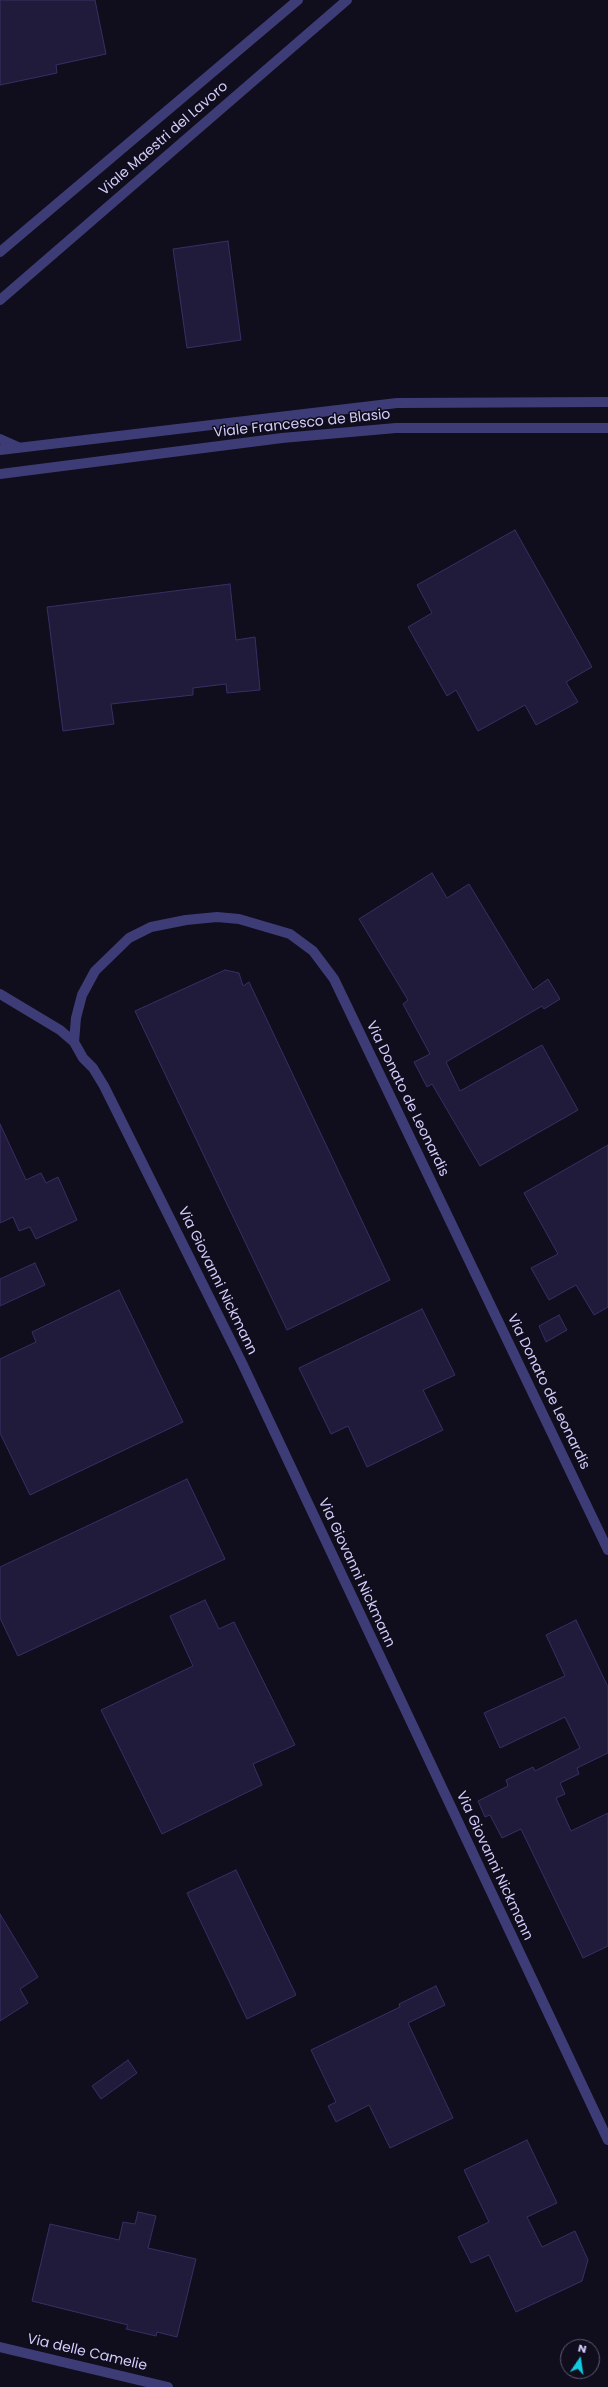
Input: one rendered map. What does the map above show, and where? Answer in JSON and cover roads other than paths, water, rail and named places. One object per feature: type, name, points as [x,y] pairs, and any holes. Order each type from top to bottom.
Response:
[{"type":"street","name":"Viale Maestri del Lavoro","points":[[0,252],[298,0]]},
{"type":"street","name":"Viale Maestri del Lavoro","points":[[0,300],[347,0]]},
{"type":"street","name":"Viale Francesco de Blasio","points":[[0,450],[397,403],[608,402]]},
{"type":"street","name":"Viale Francesco de Blasio","points":[[0,474],[282,438],[396,428],[608,428]]},
{"type":"street","points":[[0,439],[20,447]]},
{"type":"street","name":"Via Donato de Leonardis","points":[[74,1042],[76,1018],[82,995],[95,971],[129,938],[151,927],[186,920],[217,917],[239,919],[290,934],[313,951],[334,979],[608,1550]]},
{"type":"street","name":"Via Giovanni Nickmann","points":[[0,994],[60,1030],[74,1042],[83,1058],[93,1068],[104,1086],[242,1363],[608,2140]]},
{"type":"street","name":"Via delle Camelie","points":[[0,2347],[168,2387]]}]
